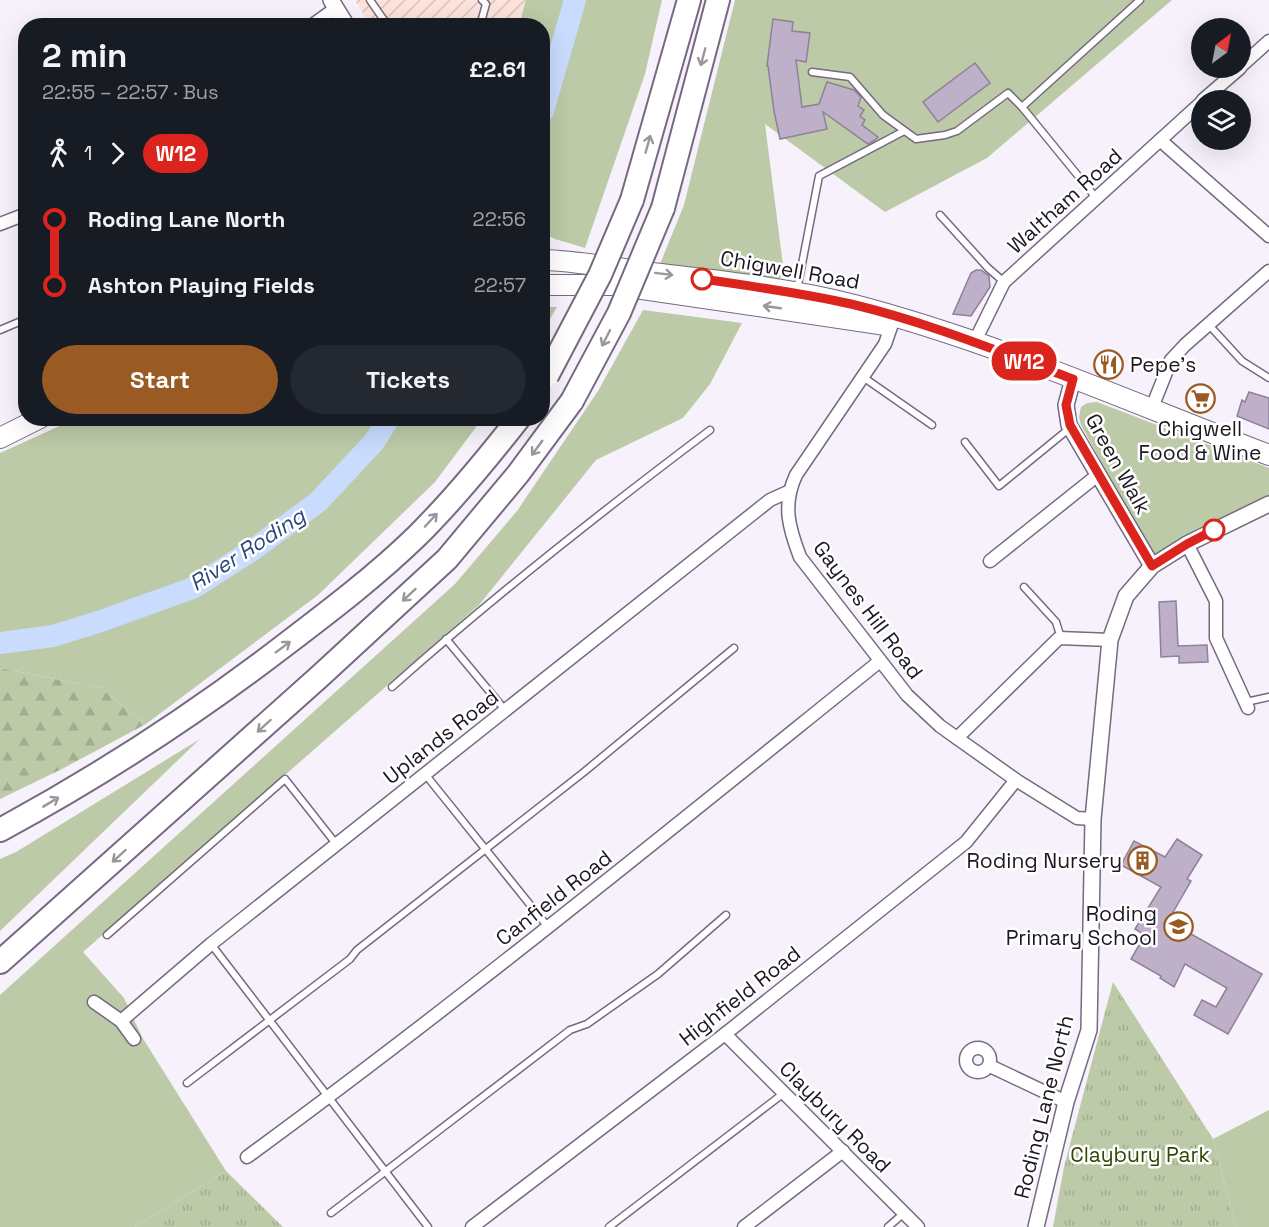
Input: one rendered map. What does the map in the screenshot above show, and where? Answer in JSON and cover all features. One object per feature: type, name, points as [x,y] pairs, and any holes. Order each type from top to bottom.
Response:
[{"type":"highway","points":[[550,370],[600,275],[632,200],[688,0]]},
{"type":"highway","points":[[0,962],[319,677],[447,559],[518,474],[572,401],[619,313],[663,208],[718,0]]},
{"type":"highway","points":[[0,830],[147,743],[235,683],[339,604],[417,535],[479,469],[513,426]]},
{"type":"main road","name":"Chigwell Road","points":[[550,261],[702,279],[851,304],[893,321],[974,343],[1269,455]]},
{"type":"main road","name":"Chigwell Road","points":[[550,285],[615,285],[836,317],[893,321]]},
{"type":"main road","points":[[0,438],[24,426]]},
{"type":"street","points":[[319,18],[334,4],[342,18]]},
{"type":"street","name":"Waltham Road","points":[[1251,57],[1269,41]]},
{"type":"street","name":"Waltham Road","points":[[1214,90],[1228,78]]},
{"type":"street","name":"Waltham Road","points":[[974,343],[1004,282],[1191,111]]},
{"type":"street","points":[[1160,140],[1269,236]]},
{"type":"street","points":[[0,224],[18,217]]},
{"type":"street","points":[[1151,410],[1171,360],[1269,271]]},
{"type":"street","name":"Gaynes Hill Road","points":[[893,321],[885,344],[796,475],[790,491],[788,517],[790,531],[800,557],[907,695],[940,726],[1016,780],[1077,818],[1093,819]]},
{"type":"street","name":"Green Walk","points":[[1073,379],[1066,405],[1071,428],[1152,566]]},
{"type":"street","points":[[990,561],[1100,474]]},
{"type":"street","name":"Uplands Road","points":[[121,1021],[211,944],[424,773],[770,500],[790,491]]},
{"type":"street","name":"Roding Lane North","points":[[1036,1227],[1066,1102],[1089,1030],[1093,819],[1110,640],[1126,596],[1152,566],[1187,544],[1269,504]]},
{"type":"street","points":[[1187,544],[1216,601],[1216,638],[1247,705]]},
{"type":"street","points":[[957,738],[1059,638],[1110,640]]},
{"type":"street","name":"Canfield Road","points":[[247,1157],[549,928],[880,662]]},
{"type":"street","name":"Highfield Road","points":[[472,1227],[725,1034],[966,842],[1016,780]]},
{"type":"street","points":[[91,999],[121,1021],[134,1039]]},
{"type":"street","name":"Claybury Road","points":[[725,1034],[918,1227]]},
{"type":"street","points":[[990,1066],[1066,1102]]},
{"type":"street","points":[[744,1227],[843,1151]]},
{"type":"lane","points":[[370,0],[382,18]]},
{"type":"lane","points":[[482,0],[486,4],[482,18]]},
{"type":"lane","points":[[1022,107],[1140,0]]},
{"type":"lane","points":[[812,72],[850,77],[883,115],[916,139],[957,131],[1008,93],[1097,199]]},
{"type":"lane","points":[[836,317],[823,306],[795,299],[819,176],[904,131]]},
{"type":"lane","points":[[940,215],[988,268],[1004,282]]},
{"type":"lane","points":[[0,330],[18,322]]},
{"type":"lane","points":[[1208,324],[1242,361],[1269,378]]},
{"type":"lane","points":[[862,377],[932,425]]},
{"type":"lane","points":[[965,442],[999,486],[1071,428]]},
{"type":"lane","points":[[392,687],[563,542],[710,430]]},
{"type":"lane","points":[[1023,587],[1050,613],[1056,622],[1061,639]]},
{"type":"lane","points":[[446,639],[505,711]]},
{"type":"lane","points":[[187,1083],[350,959],[357,950],[584,772],[734,648]]},
{"type":"lane","points":[[1247,705],[1269,697]]},
{"type":"lane","points":[[424,773],[549,928]]},
{"type":"lane","points":[[107,935],[285,778],[337,845]]},
{"type":"lane","points":[[331,1213],[570,1030],[587,1024],[658,974],[726,915]]},
{"type":"lane","points":[[211,944],[428,1227]]},
{"type":"lane","points":[[609,1227],[784,1093]]},
{"type":"lane","points":[[888,1227],[903,1213]]},
{"type":"shaded area","points":[[355,0],[526,0],[521,18],[366,18]]},
{"type":"green space","points":[[526,0],[662,0],[645,74],[585,248],[550,236],[550,18],[521,18]]},
{"type":"green space","points":[[735,0],[1172,0],[987,158],[885,212],[765,124],[784,273],[777,282],[660,264],[684,205]]},
{"type":"green space","points":[[550,307],[557,307],[550,319]]},
{"type":"green space","points":[[643,310],[742,323],[710,384],[683,418],[596,460],[479,605],[83,952],[124,998],[142,1037],[226,1171],[135,1227],[0,1227],[0,995],[455,584],[517,511],[598,391]]},
{"type":"green space","points":[[1097,402],[1269,468],[1269,500],[1157,555],[1146,546],[1081,425],[1079,417],[1081,407],[1087,403]]},
{"type":"green space","points":[[60,426],[477,426],[435,482],[318,595],[146,724],[101,688],[0,668],[0,453]]},
{"type":"green space","points":[[0,668],[101,688],[146,724],[0,799]]},
{"type":"green space","points":[[200,739],[0,931],[0,859],[16,852]]},
{"type":"green space","name":"Claybury Park","points":[[1113,982],[1213,1139],[1236,1227],[1053,1227],[1064,1167]]},
{"type":"green space","points":[[1269,1110],[1269,1227],[1236,1227],[1213,1139]]},
{"type":"green space","points":[[226,1171],[283,1227],[135,1227]]},
{"type":"building","points":[[773,19],[793,22],[792,31],[810,33],[806,62],[796,60],[802,107],[819,104],[827,82],[854,90],[861,97],[858,106],[864,110],[860,116],[865,120],[862,125],[878,137],[875,140],[868,144],[823,112],[827,129],[780,139],[767,66]]},
{"type":"building","points":[[975,63],[990,83],[938,122],[923,102]]},
{"type":"building","points":[[981,270],[989,276],[990,287],[971,316],[953,314],[971,273]]},
{"type":"building","points":[[1249,392],[1269,398],[1269,429],[1237,416],[1242,400],[1245,402]]},
{"type":"building","points":[[1176,601],[1178,646],[1207,645],[1208,662],[1179,663],[1179,656],[1161,657],[1159,602]]},
{"type":"building","points":[[1177,839],[1202,855],[1187,879],[1191,881],[1168,921],[1262,974],[1228,1034],[1194,1015],[1202,1000],[1216,1007],[1227,988],[1185,964],[1174,987],[1160,978],[1161,976],[1131,959],[1145,935],[1135,929],[1161,887],[1121,865],[1134,841],[1165,857]]},
{"type":"waterway","name":"River Roding","points":[[550,87],[575,0]]},
{"type":"waterway","name":"River Roding","points":[[0,643],[53,636],[193,588],[254,549],[318,502],[374,442],[384,426]]},
{"type":"bus line","name":"W12","points":[[702,279],[851,304],[934,328],[1073,379],[1066,405],[1070,425],[1152,566],[1214,530]]},
{"type":"place","name":"Pepe's","points":[[1109,365]]},
{"type":"place","name":"Chigwell Food & Wine","points":[[1200,398]]},
{"type":"place","name":"Roding Nursery","points":[[1143,861]]},
{"type":"place","name":"Roding Primary School","points":[[1178,926]]}]
